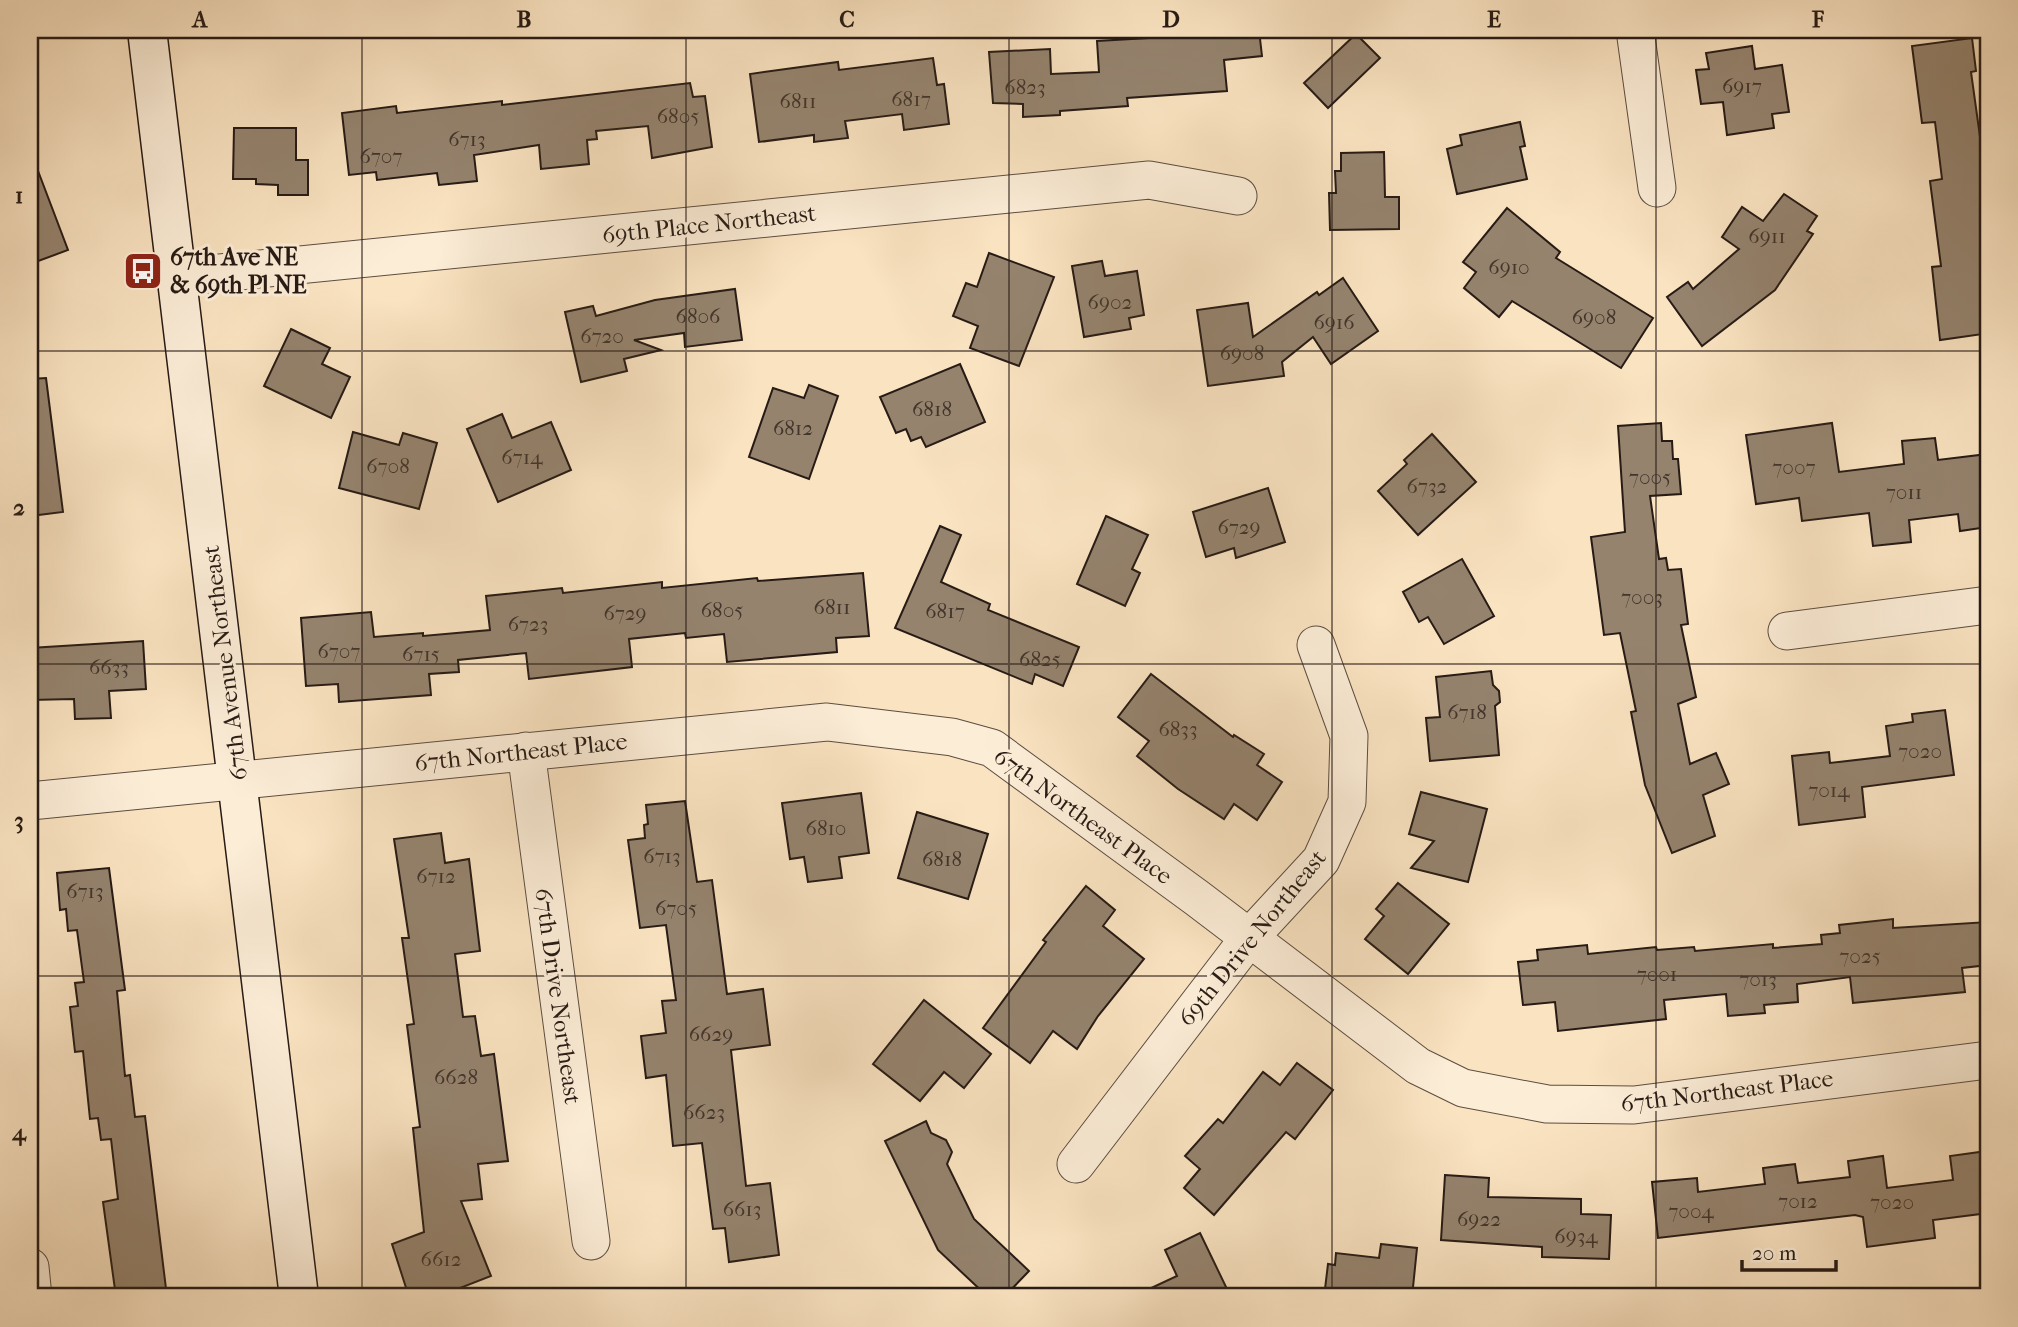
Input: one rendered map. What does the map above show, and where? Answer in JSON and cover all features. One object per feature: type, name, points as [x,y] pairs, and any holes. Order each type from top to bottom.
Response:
[{"type":"main road","name":"67th Avenue Northeast","points":[[146,30],[179,277],[299,1297]]},
{"type":"street","points":[[1635,30],[1657,188]]},
{"type":"street","name":"69th Place Northeast","points":[[179,277],[1149,180],[1238,196]]},
{"type":"street","points":[[1787,631],[1988,605]]},
{"type":"street","name":"69th Drive Northeast","points":[[1076,1164],[1249,938],[1321,860],[1346,802],[1349,737],[1316,645]]},
{"type":"street","name":"67th Northeast Place","points":[[30,802],[827,722],[952,737],[992,748],[1418,1066],[1463,1088],[1548,1104],[1634,1105],[1988,1060]]},
{"type":"street","name":"67th Drive Northeast","points":[[526,751],[591,1241]]},
{"type":"street","points":[[30,1267],[33,1297]]},
{"type":"building","points":[[1182,30],[1259,30],[1262,56],[1224,60],[1227,91],[1127,98],[1128,106],[1060,111],[1060,115],[1023,117],[1023,104],[993,103],[989,52],[1050,49],[1051,74],[1099,72],[1097,41],[1183,36]]},
{"type":"building","points":[[1356,34],[1380,58],[1328,108],[1304,83]]},
{"type":"building","points":[[1972,38],[1976,71],[1971,72],[1988,194],[1988,229],[1982,230],[1988,283],[1988,323],[1982,323],[1983,334],[1940,340],[1932,267],[1941,266],[1930,181],[1942,179],[1935,122],[1922,123],[1912,46]]},
{"type":"building","points":[[1752,46],[1755,69],[1782,65],[1789,112],[1772,114],[1774,128],[1727,135],[1723,102],[1701,104],[1696,70],[1709,69],[1706,53]]},
{"type":"building","points":[[933,58],[937,85],[944,84],[949,124],[904,130],[902,114],[845,121],[848,138],[814,142],[814,135],[759,142],[750,74],[838,62],[839,70]]},
{"type":"building","points":[[690,83],[693,97],[705,96],[712,147],[652,158],[648,126],[596,131],[597,139],[587,140],[589,164],[541,169],[539,145],[474,155],[477,181],[439,185],[437,173],[377,180],[376,172],[349,175],[342,113],[396,106],[397,113],[502,101],[502,105]]},
{"type":"building","points":[[1520,122],[1525,146],[1520,147],[1527,179],[1457,194],[1447,149],[1462,145],[1460,135]]},
{"type":"building","points":[[234,128],[296,128],[296,160],[308,160],[308,195],[278,195],[278,185],[256,184],[256,179],[233,179]]},
{"type":"building","points":[[1384,152],[1385,197],[1399,197],[1399,229],[1330,230],[1329,193],[1336,193],[1335,171],[1341,171],[1341,153]]},
{"type":"building","points":[[32,155],[68,250],[30,264],[30,156]]},
{"type":"building","points":[[1784,194],[1817,216],[1807,231],[1813,234],[1775,290],[1702,346],[1667,297],[1688,282],[1693,289],[1739,249],[1722,237],[1742,207],[1763,221]]},
{"type":"building","points":[[1507,208],[1560,252],[1556,258],[1653,318],[1621,368],[1512,301],[1499,317],[1464,288],[1476,272],[1463,262]]},
{"type":"building","points":[[989,253],[1054,277],[1019,366],[970,348],[978,326],[953,316],[966,283],[977,287]]},
{"type":"building","points":[[1102,261],[1105,276],[1137,271],[1144,315],[1129,318],[1131,329],[1084,337],[1072,266]]},
{"type":"building","points":[[1343,278],[1378,331],[1331,364],[1313,337],[1282,362],[1284,376],[1208,386],[1197,310],[1248,303],[1253,337],[1317,292],[1319,295]]},
{"type":"building","points":[[735,289],[742,340],[685,347],[684,333],[634,340],[661,350],[624,359],[627,371],[581,382],[565,312],[593,306],[596,316],[655,300]]},
{"type":"building","points":[[291,329],[330,348],[322,364],[350,377],[331,418],[264,386]]},
{"type":"building","points":[[960,364],[985,422],[926,447],[921,437],[911,441],[906,429],[896,433],[880,397]]},
{"type":"building","points":[[46,378],[63,512],[30,516],[30,379]]},
{"type":"building","points":[[809,385],[838,396],[809,479],[749,457],[773,388],[804,398]]},
{"type":"building","points":[[502,414],[512,438],[551,422],[571,470],[498,502],[467,429]]},
{"type":"building","points":[[1661,423],[1662,441],[1672,441],[1673,459],[1678,459],[1681,494],[1650,496],[1659,559],[1666,558],[1668,570],[1681,569],[1688,624],[1681,625],[1696,697],[1678,704],[1690,764],[1716,753],[1729,784],[1703,795],[1715,836],[1672,853],[1645,785],[1631,712],[1636,711],[1620,633],[1604,635],[1591,537],[1625,532],[1618,426]]},
{"type":"building","points":[[1832,423],[1839,472],[1904,464],[1902,441],[1935,438],[1938,460],[1988,454],[1988,527],[1960,531],[1958,514],[1909,520],[1911,542],[1873,546],[1869,513],[1802,521],[1799,498],[1756,504],[1746,435]]},
{"type":"building","points":[[353,432],[399,445],[403,433],[437,443],[419,509],[339,488]]},
{"type":"building","points":[[1432,434],[1476,482],[1418,535],[1378,491],[1407,464],[1404,460]]},
{"type":"building","points":[[1268,488],[1285,542],[1236,558],[1234,548],[1206,557],[1193,512]]},
{"type":"building","points":[[1106,516],[1148,535],[1132,569],[1140,573],[1125,606],[1077,584]]},
{"type":"building","points":[[940,526],[961,535],[941,582],[990,604],[988,610],[1079,647],[1063,686],[1035,674],[1032,684],[895,628]]},
{"type":"building","points":[[1462,559],[1494,616],[1444,644],[1428,617],[1419,622],[1403,592]]},
{"type":"building","points":[[863,573],[869,636],[836,638],[837,652],[727,662],[724,634],[686,638],[685,633],[629,639],[632,667],[529,679],[526,653],[458,660],[459,672],[429,674],[431,695],[339,702],[338,684],[306,686],[301,618],[371,612],[374,637],[423,633],[423,636],[490,630],[486,596],[562,588],[563,593],[662,582],[662,588],[757,578],[758,581]]},
{"type":"building","points":[[143,641],[146,689],[109,691],[111,718],[75,719],[74,699],[30,700],[30,648]]},
{"type":"building","points":[[1491,671],[1493,685],[1499,691],[1500,702],[1495,706],[1499,755],[1430,761],[1426,718],[1440,717],[1436,677]]},
{"type":"building","points":[[1151,674],[1233,737],[1234,735],[1264,754],[1257,765],[1282,782],[1257,820],[1234,804],[1224,819],[1178,789],[1137,756],[1149,741],[1118,717]]},
{"type":"building","points":[[1945,710],[1954,775],[1862,787],[1865,817],[1799,825],[1792,756],[1829,752],[1830,763],[1890,756],[1886,726],[1913,722],[1912,714]]},
{"type":"building","points":[[1421,792],[1487,809],[1468,882],[1411,868],[1434,841],[1409,834]]},
{"type":"building","points":[[861,793],[869,853],[839,857],[842,878],[808,882],[804,857],[790,859],[782,803]]},
{"type":"building","points":[[685,801],[697,882],[712,880],[727,994],[763,989],[770,1045],[731,1050],[746,1186],[770,1183],[779,1255],[729,1262],[725,1228],[713,1229],[702,1143],[673,1146],[666,1075],[646,1078],[641,1036],[666,1033],[662,1001],[676,1000],[666,925],[640,928],[628,840],[645,838],[644,825],[648,824],[646,805]]},
{"type":"building","points":[[917,812],[988,834],[968,899],[898,878]]},
{"type":"building","points":[[441,833],[445,863],[469,859],[480,951],[455,954],[463,1017],[475,1016],[481,1056],[494,1054],[508,1161],[478,1164],[482,1199],[461,1201],[491,1276],[437,1297],[409,1297],[392,1244],[424,1232],[413,1128],[420,1127],[407,1025],[414,1024],[402,938],[409,938],[394,839]]},
{"type":"building","points":[[109,868],[125,990],[117,991],[125,1076],[130,1075],[135,1117],[145,1116],[167,1297],[116,1297],[103,1202],[118,1199],[111,1139],[101,1140],[98,1118],[90,1119],[83,1051],[75,1052],[70,1007],[78,1006],[75,983],[84,982],[77,930],[68,931],[66,909],[60,910],[57,873]]},
{"type":"building","points":[[1398,883],[1449,924],[1408,974],[1365,939],[1384,916],[1376,909]]},
{"type":"building","points":[[1086,886],[1115,910],[1103,926],[1144,959],[1098,1016],[1077,1049],[1053,1031],[1030,1063],[983,1028],[1046,942],[1043,940]]},
{"type":"building","points":[[1893,919],[1893,928],[1988,922],[1988,965],[1962,968],[1965,992],[1853,1003],[1850,977],[1797,984],[1798,1002],[1764,1005],[1765,1013],[1728,1016],[1726,994],[1664,1000],[1666,1019],[1558,1031],[1555,1002],[1523,1005],[1518,962],[1538,960],[1537,950],[1587,945],[1588,954],[1656,947],[1657,950],[1694,947],[1695,951],[1773,944],[1773,948],[1822,944],[1821,935],[1840,933],[1839,925]]},
{"type":"building","points":[[924,1000],[991,1054],[964,1088],[944,1072],[920,1101],[873,1064]]},
{"type":"building","points":[[1297,1063],[1333,1090],[1295,1139],[1286,1132],[1214,1215],[1184,1188],[1200,1169],[1185,1156],[1218,1119],[1223,1123],[1263,1072],[1280,1085]]},
{"type":"building","points":[[926,1121],[931,1133],[946,1140],[952,1152],[947,1164],[974,1219],[1029,1271],[1004,1297],[988,1297],[938,1250],[885,1141]]},
{"type":"building","points":[[1987,1151],[1988,1213],[1933,1220],[1935,1238],[1867,1247],[1863,1217],[1855,1215],[1658,1238],[1652,1182],[1697,1178],[1698,1192],[1765,1184],[1763,1168],[1795,1164],[1798,1183],[1850,1177],[1848,1161],[1883,1156],[1887,1188],[1953,1180],[1950,1156]]},
{"type":"building","points":[[1445,1175],[1489,1178],[1488,1197],[1581,1199],[1581,1214],[1611,1215],[1609,1259],[1542,1257],[1542,1247],[1441,1240]]},
{"type":"building","points":[[1200,1233],[1227,1289],[1210,1297],[1132,1297],[1177,1276],[1165,1250]]},
{"type":"building","points":[[1381,1244],[1417,1248],[1412,1297],[1332,1295],[1333,1290],[1325,1289],[1328,1264],[1335,1265],[1336,1253],[1379,1258]]},
{"type":"place","name":"67th Ave NE & 69th Pl NE","points":[[143,271]]}]
